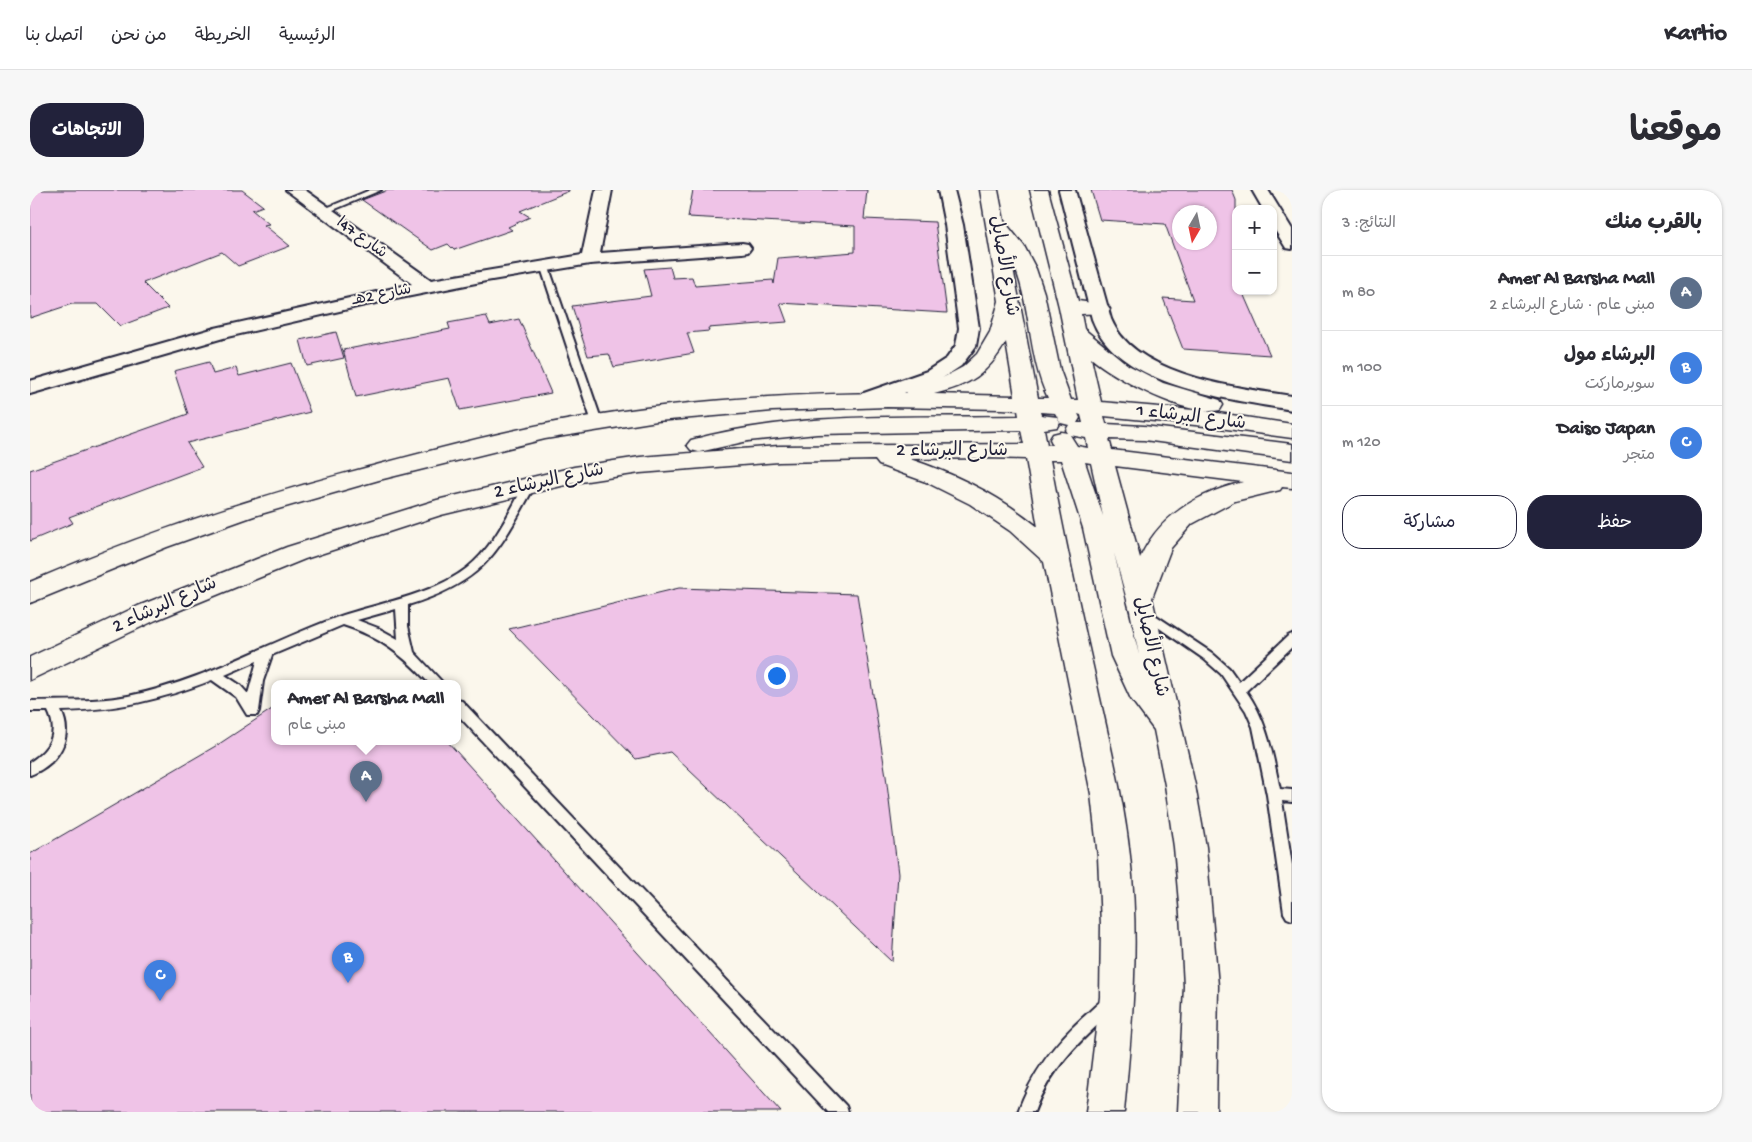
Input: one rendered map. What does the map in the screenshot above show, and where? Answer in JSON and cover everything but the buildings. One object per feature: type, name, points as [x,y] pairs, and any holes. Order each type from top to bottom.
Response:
[{"type":"street","name":"شارع 47ا","points":[[294,190],[428,287]]},
{"type":"street","points":[[590,259],[604,190]]},
{"type":"street","points":[[868,400],[945,369],[961,354],[966,346],[969,328],[954,225],[946,190]]},
{"type":"street","name":"شارع الأصايل","points":[[990,190],[1008,295],[1060,425]]},
{"type":"street","name":"شارع الأصايل","points":[[1039,190],[1075,332],[1060,425],[1056,560],[1106,794],[1114,857],[1118,925],[1117,998],[1105,1112]]},
{"type":"street","points":[[1067,190],[1106,330],[1115,341],[1143,361],[1174,377],[1205,387],[1292,403]]},
{"type":"street","points":[[1260,190],[1269,205]]},
{"type":"street","points":[[1277,218],[1292,244]]},
{"type":"street","points":[[996,224],[1015,244],[1027,267],[1054,387],[1060,425],[1095,528],[1125,656],[1131,674],[1152,709],[1167,728]]},
{"type":"street","name":"شارع 2هـ","points":[[30,388],[222,332],[428,287],[544,265],[590,259],[742,248]]},
{"type":"street","points":[[868,400],[941,386],[971,372],[995,342],[1003,326],[1008,295]]},
{"type":"street","points":[[1070,307],[1100,309]]},
{"type":"street","points":[[1075,332],[1101,357],[1140,383],[1208,404],[1292,418]]},
{"type":"street","name":"شارع البرشاء 2","points":[[30,593],[139,548],[232,515],[313,490],[473,448],[597,422],[732,406],[868,400],[978,400],[1060,425],[1100,456]]},
{"type":"street","name":"شارع البرشاء 1","points":[[1060,425],[1161,413],[1292,430]]},
{"type":"street","points":[[640,465],[711,442],[782,430],[1060,425],[1144,433],[1292,452]]},
{"type":"street","name":"شارع البرشاء 2","points":[[30,669],[147,613],[296,553],[437,508],[531,484],[640,465],[770,454],[851,452],[1060,425]]},
{"type":"street","points":[[851,452],[917,468],[979,497],[1020,525],[1056,560]]},
{"type":"street","points":[[1100,456],[1292,481]]},
{"type":"street","name":"شارع الأصايل","points":[[1100,456],[1141,604],[1190,847],[1197,914],[1201,986],[1200,1062],[1196,1112]]},
{"type":"street","points":[[1141,604],[1153,558],[1162,540],[1176,525],[1192,512],[1223,496],[1292,481]]},
{"type":"lane","points":[[323,211],[377,190]]},
{"type":"lane","points":[[544,265],[597,422]]},
{"type":"lane","points":[[30,706],[101,705],[127,701],[180,687],[343,620],[441,589],[472,571],[492,547],[531,484]]},
{"type":"lane","points":[[403,601],[400,623],[403,639],[410,654]]},
{"type":"lane","points":[[1141,604],[1208,656],[1240,689],[1260,727],[1290,875],[1292,913]]},
{"type":"lane","points":[[343,620],[380,633],[410,654],[434,680]]},
{"type":"lane","points":[[1240,689],[1292,639]]},
{"type":"lane","points":[[211,674],[237,689],[248,702],[252,711],[257,681],[267,651]]},
{"type":"lane","points":[[30,769],[45,759],[59,741],[60,724],[52,705]]},
{"type":"lane","points":[[461,709],[840,1112]]},
{"type":"lane","points":[[1274,795],[1292,796]]},
{"type":"lane","points":[[1026,1112],[1028,1102],[1046,1071],[1068,1043],[1091,1019],[1117,998]]},
{"type":"place","name":"Amer Al Barsha Mall","points":[[366,802]]},
{"type":"place","name":"البرشاء مول","points":[[348,983]]},
{"type":"place","name":"Daiso Japan","points":[[160,1001]]}]
